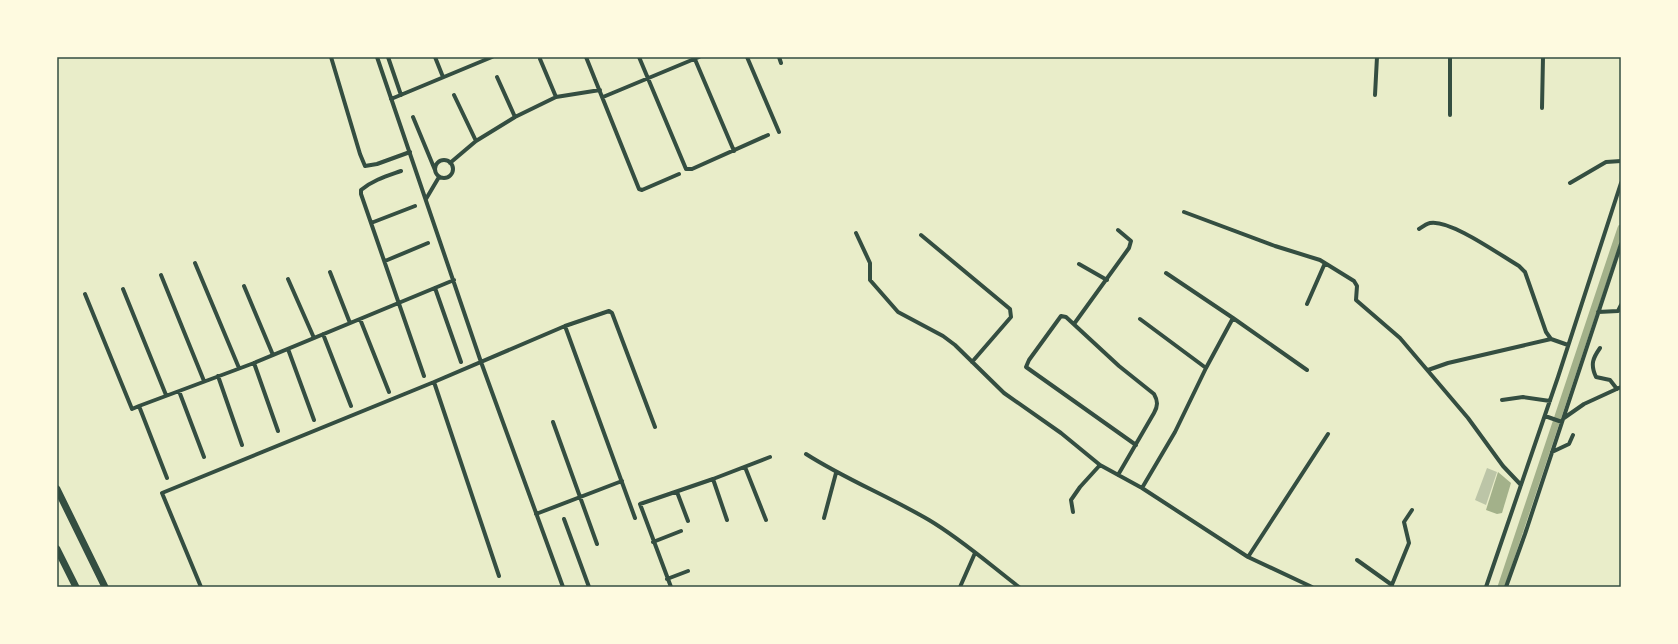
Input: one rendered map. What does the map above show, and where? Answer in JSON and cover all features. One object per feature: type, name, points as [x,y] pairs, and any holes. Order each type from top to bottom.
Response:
[{"type":"highway","points":[[57,488],[105,587]]},
{"type":"highway","points":[[57,549],[76,587]]},
{"type":"street","points":[[331,57],[360,154],[366,166],[410,152]]},
{"type":"street","points":[[377,57],[481,362],[510,437],[563,587]]},
{"type":"street","points":[[388,57],[401,95]]},
{"type":"street","points":[[435,57],[444,77]]},
{"type":"street","points":[[391,99],[482,59],[492,57]]},
{"type":"street","points":[[586,57],[639,189],[642,190],[679,174]]},
{"type":"street","points":[[639,57],[686,169],[692,169],[768,135]]},
{"type":"street","points":[[747,57],[779,132]]},
{"type":"street","points":[[779,57],[781,63]]},
{"type":"street","points":[[1375,94],[1376,57]]},
{"type":"street","points":[[1450,57],[1450,115]]},
{"type":"street","points":[[1542,108],[1543,57]]},
{"type":"street","points":[[603,97],[696,58],[734,151]]},
{"type":"street","points":[[540,59],[556,97]]},
{"type":"street","points":[[497,77],[515,116]]},
{"type":"street","points":[[450,163],[476,141],[515,116],[556,97],[600,90]]},
{"type":"street","points":[[454,95],[476,141]]},
{"type":"street","points":[[413,117],[435,170],[440,177],[445,178],[450,176],[452,168],[450,163]]},
{"type":"street","points":[[435,170],[439,162],[445,161],[450,163]]},
{"type":"street","points":[[1570,183],[1606,162],[1621,161]]},
{"type":"street","points":[[401,170],[377,179],[361,190],[424,376]]},
{"type":"street","points":[[426,199],[440,177]]},
{"type":"street","points":[[1486,587],[1521,485],[1547,417],[1550,401],[1621,183]]},
{"type":"street","points":[[371,222],[414,206]]},
{"type":"street","points":[[1184,212],[1325,263],[1354,281],[1357,286],[1356,300],[1396,334],[1468,418],[1503,466],[1521,485]]},
{"type":"street","points":[[1418,229],[1430,223],[1444,224],[1456,229],[1519,266],[1525,272],[1544,328],[1551,339]]},
{"type":"street","points":[[1074,324],[1107,280],[1131,244],[1131,241],[1118,230]]},
{"type":"street","points":[[856,233],[870,263],[870,280],[882,296],[898,312],[955,345],[1004,393],[1061,433],[1100,465],[1142,488],[1248,557],[1312,587]]},
{"type":"street","points":[[921,235],[1010,309],[1011,317],[972,362]]},
{"type":"street","points":[[385,261],[428,243]]},
{"type":"street","points":[[1506,587],[1621,244]]},
{"type":"street","points":[[195,263],[238,368]]},
{"type":"street","points":[[1307,304],[1325,263]]},
{"type":"street","points":[[1079,264],[1107,280]]},
{"type":"street","points":[[330,272],[350,323]]},
{"type":"street","points":[[1166,273],[1307,370]]},
{"type":"street","points":[[161,275],[204,381]]},
{"type":"street","points":[[288,279],[314,338]]},
{"type":"street","points":[[85,294],[132,409],[254,363],[454,280]]},
{"type":"street","points":[[244,286],[273,355]]},
{"type":"street","points":[[435,288],[461,362]]},
{"type":"street","points":[[123,289],[166,395]]},
{"type":"street","points":[[1598,312],[1618,311],[1621,305]]},
{"type":"street","points":[[201,587],[162,493],[434,382],[565,326],[607,312],[612,313],[655,427]]},
{"type":"street","points":[[1118,475],[1136,445],[1157,408],[1157,399],[1154,394],[1119,366],[1074,324],[1064,316],[1060,316],[1029,360],[1026,367],[1136,445]]},
{"type":"street","points":[[1142,488],[1175,432],[1206,368],[1233,318]]},
{"type":"street","points":[[360,319],[389,392]]},
{"type":"street","points":[[1140,319],[1206,368]]},
{"type":"street","points":[[565,326],[635,518]]},
{"type":"street","points":[[323,334],[351,406]]},
{"type":"street","points":[[1428,370],[1448,363],[1551,339],[1568,345]]},
{"type":"street","points":[[1547,417],[1561,420],[1584,404],[1619,388],[1610,380],[1596,377],[1593,371],[1593,359],[1600,348]]},
{"type":"street","points":[[288,349],[314,420]]},
{"type":"street","points":[[254,363],[278,431]]},
{"type":"street","points":[[218,376],[242,445]]},
{"type":"street","points":[[434,382],[499,576]]},
{"type":"street","points":[[179,390],[204,457]]},
{"type":"street","points":[[1502,400],[1523,397],[1550,401]]},
{"type":"street","points":[[139,406],[167,478]]},
{"type":"street","points":[[553,422],[597,544]]},
{"type":"street","points":[[1248,557],[1328,434]]},
{"type":"street","points":[[1552,452],[1569,444],[1572,435]]},
{"type":"street","points":[[806,454],[836,473],[929,520],[1019,587]]},
{"type":"street","points":[[670,587],[640,504],[713,479],[770,457]]},
{"type":"street","points":[[1073,512],[1071,500],[1080,486],[1100,465]]},
{"type":"street","points":[[745,466],[766,520]]},
{"type":"street","points":[[824,518],[836,473]]},
{"type":"street","points":[[713,479],[727,520]]},
{"type":"street","points":[[536,514],[622,481]]},
{"type":"street","points":[[677,492],[688,521]]},
{"type":"street","points":[[1357,560],[1391,586],[1409,543],[1404,522],[1412,510]]},
{"type":"street","points":[[564,518],[590,587]]},
{"type":"street","points":[[653,542],[681,531]]},
{"type":"street","points":[[960,587],[975,553]]},
{"type":"street","points":[[667,579],[688,571]]},
{"type":"shaded area","points":[[1498,472],[1511,483],[1502,513],[1497,514],[1486,510]]},
{"type":"building","points":[[1487,468],[1497,472],[1486,505],[1475,500]]},
{"type":"waterway","points":[[1501,587],[1621,228]]}]
